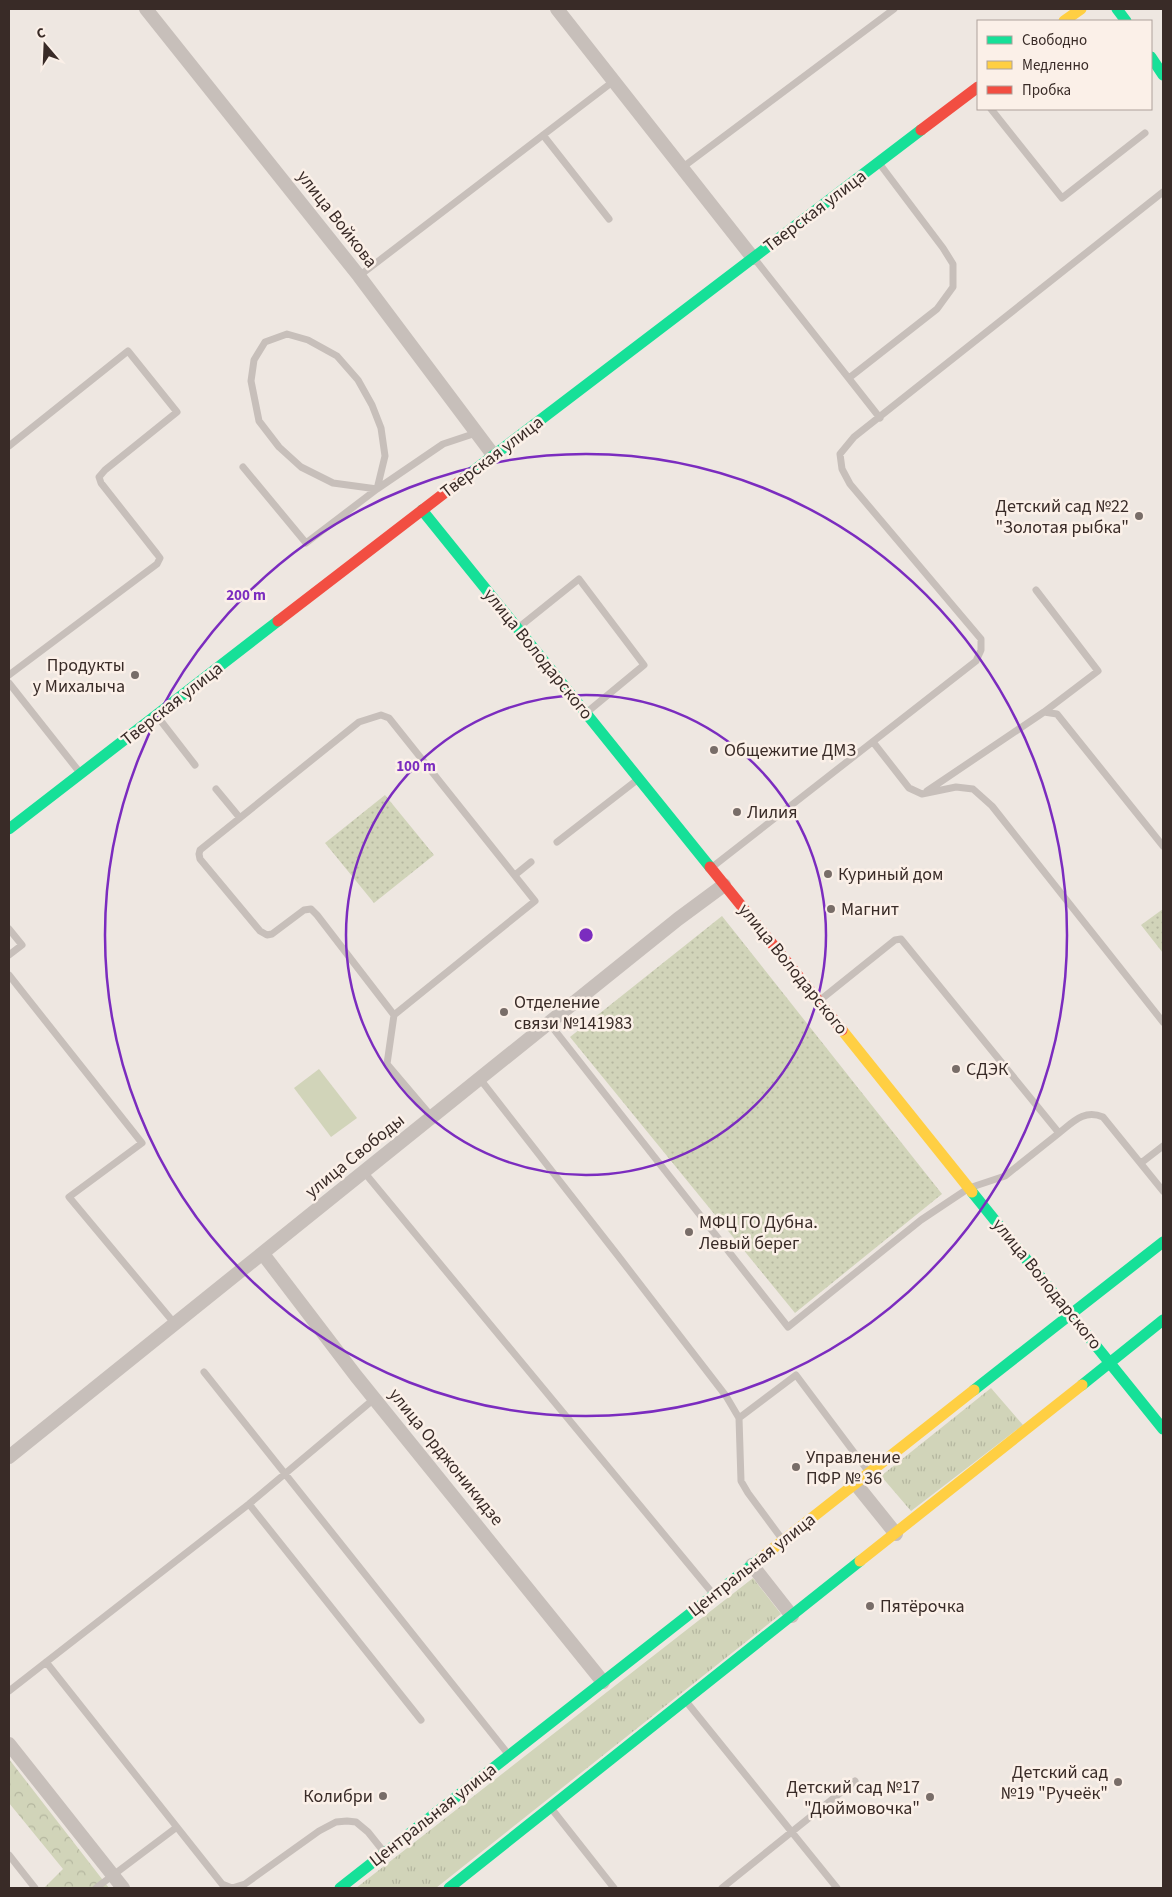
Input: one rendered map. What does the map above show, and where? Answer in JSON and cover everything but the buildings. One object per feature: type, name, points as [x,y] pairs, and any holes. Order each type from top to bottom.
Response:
[{"type":"main road","points":[[1065,20],[1081,9]]},
{"type":"main road","points":[[1117,9],[1125,20]]},
{"type":"main road","points":[[1152,58],[1163,75]]},
{"type":"main road","name":"Тверская улица","points":[[9,829],[422,510],[977,90]]},
{"type":"main road","name":"улица Володарского","points":[[422,510],[1163,1429]]},
{"type":"main road","name":"Центральная улица","points":[[340,1888],[1163,1242]]},
{"type":"main road","points":[[449,1888],[1163,1320]]},
{"type":"street","name":"улица Войкова","points":[[146,9],[359,276],[494,456]]},
{"type":"street","points":[[558,9],[754,258]]},
{"type":"street","name":"улица Свободы","points":[[9,1456],[678,919],[724,885]]},
{"type":"street","name":"улица Орджоникидзе","points":[[263,1254],[374,1398],[603,1682]]},
{"type":"street","points":[[855,1483],[896,1534]]},
{"type":"street","points":[[752,1565],[792,1616]]},
{"type":"street","points":[[9,1744],[123,1888]]},
{"type":"lane","points":[[683,167],[894,9]]},
{"type":"lane","points":[[359,276],[615,80]]},
{"type":"lane","points":[[992,110],[1062,198],[1145,133]]},
{"type":"lane","points":[[543,135],[609,219]]},
{"type":"lane","points":[[849,378],[937,309],[953,287],[953,264],[879,163]]},
{"type":"lane","points":[[711,868],[976,661],[981,650],[981,639],[850,484],[842,469],[840,454],[854,437],[1163,192]]},
{"type":"lane","points":[[754,258],[880,418]]},
{"type":"lane","points":[[287,334],[308,340],[337,356],[358,380],[372,405],[381,428],[385,456],[377,489],[333,483],[301,467],[279,447],[259,421],[251,381],[254,360],[265,342],[287,334]]},
{"type":"lane","points":[[9,446],[128,351],[177,412],[105,470],[99,477],[101,483],[160,558],[158,564],[9,675]]},
{"type":"lane","points":[[243,467],[306,543],[377,489],[443,444],[476,433]]},
{"type":"lane","points":[[517,628],[579,579],[644,665],[586,713]]},
{"type":"lane","points":[[922,794],[1044,712],[1098,671],[1036,590]]},
{"type":"lane","points":[[9,683],[81,774]]},
{"type":"lane","points":[[1044,712],[1057,714],[1163,846]]},
{"type":"lane","points":[[394,1015],[317,915],[311,910],[304,910],[272,934],[267,935],[260,931],[200,859],[198,854],[200,850],[359,722],[381,715],[388,718],[535,901],[394,1015],[387,1064],[432,1118]]},
{"type":"lane","points":[[156,716],[195,765]]},
{"type":"lane","points":[[873,742],[909,788],[922,794],[956,787],[973,789],[992,806],[1163,1022]]},
{"type":"lane","points":[[557,842],[639,779]]},
{"type":"lane","points":[[216,790],[240,818]]},
{"type":"lane","points":[[515,875],[531,862]]},
{"type":"lane","points":[[9,929],[22,945],[9,955]]},
{"type":"lane","points":[[818,1002],[895,940],[901,939],[1058,1133]]},
{"type":"lane","points":[[9,975],[142,1143],[70,1197],[175,1324]]},
{"type":"lane","points":[[549,1023],[788,1327],[921,1220],[969,1188],[1004,1176],[1084,1115],[1094,1113],[1103,1118],[1163,1192]]},
{"type":"lane","points":[[480,1079],[726,1396],[739,1418],[741,1481],[783,1541]]},
{"type":"lane","points":[[1141,1163],[1163,1146]]},
{"type":"lane","points":[[364,1172],[714,1595]]},
{"type":"lane","points":[[204,1372],[509,1755]]},
{"type":"lane","points":[[739,1418],[796,1376],[869,1473]]},
{"type":"lane","points":[[9,1691],[248,1504],[374,1398]]},
{"type":"lane","points":[[248,1504],[421,1720]]},
{"type":"lane","points":[[46,1662],[222,1884],[232,1888],[245,1884],[319,1831],[336,1822],[347,1820],[356,1822],[368,1832],[385,1853]]},
{"type":"lane","points":[[685,1700],[837,1888]]},
{"type":"lane","points":[[722,1888],[855,1781]]},
{"type":"lane","points":[[550,1808],[614,1888]]},
{"type":"lane","points":[[96,1888],[177,1826]]},
{"type":"lane","points":[[9,1855],[35,1888]]},
{"type":"green space","points":[[385,795],[434,855],[374,903],[325,843]]},
{"type":"green space","points":[[1163,909],[1163,953],[1141,925]]},
{"type":"green space","points":[[722,916],[942,1194],[795,1313],[570,1037]]},
{"type":"green space","points":[[319,1069],[357,1118],[331,1137],[294,1088]]},
{"type":"green space","points":[[991,1388],[1023,1425],[911,1511],[881,1476]]},
{"type":"green space","points":[[753,1578],[781,1614],[436,1888],[356,1888]]},
{"type":"green space","points":[[9,1759],[109,1888],[44,1888],[63,1869],[9,1803]]},
{"type":"traffic: fast","points":[[1117,9],[1125,20]]},
{"type":"traffic: fast","points":[[1152,58],[1163,75]]},
{"type":"traffic: fast","points":[[464,478],[921,130]]},
{"type":"traffic: fast","points":[[422,510],[710,867]]},
{"type":"traffic: fast","points":[[9,829],[278,621]]},
{"type":"traffic: fast","points":[[972,1192],[1163,1429]]},
{"type":"traffic: fast","points":[[974,1390],[1163,1242]]},
{"type":"traffic: fast","points":[[1082,1385],[1163,1320]]},
{"type":"traffic: fast","points":[[340,1888],[761,1558]]},
{"type":"traffic: fast","points":[[449,1888],[860,1561]]},
{"type":"traffic: slow","points":[[1065,20],[1081,9]]},
{"type":"traffic: slow","points":[[842,1030],[972,1192]]},
{"type":"traffic: slow","points":[[860,1561],[1082,1385]]},
{"type":"traffic: slow","points":[[761,1558],[974,1390]]},
{"type":"traffic: jam","points":[[921,130],[977,88]]},
{"type":"traffic: jam","points":[[278,621],[464,478]]},
{"type":"traffic: jam","points":[[710,867],[842,1030]]},
{"type":"place","name":"Детский сад №22 \"Золотая рыбка\"","points":[[1139,516]]},
{"type":"place","name":"Продукты у Михалыча","points":[[135,675]]},
{"type":"place","name":"Общежитие ДМЗ","points":[[714,750]]},
{"type":"place","name":"Лилия","points":[[737,812]]},
{"type":"place","name":"Куриный дом","points":[[828,874]]},
{"type":"place","name":"Магнит","points":[[831,909]]},
{"type":"place","name":"Отделение связи №141983","points":[[504,1012]]},
{"type":"place","name":"СДЭК","points":[[956,1069]]},
{"type":"place","name":"МФЦ ГО Дубна. Левый берег","points":[[689,1232]]},
{"type":"place","name":"Управление ПФР № 36","points":[[796,1467]]},
{"type":"place","name":"Пятёрочка","points":[[870,1606]]},
{"type":"place","name":"Детский сад №19 \"Ручеёк\"","points":[[1118,1782]]},
{"type":"place","name":"Колибри","points":[[383,1796]]},
{"type":"place","name":"Детский сад №17 \"Дюймовочка\"","points":[[930,1797]]}]
